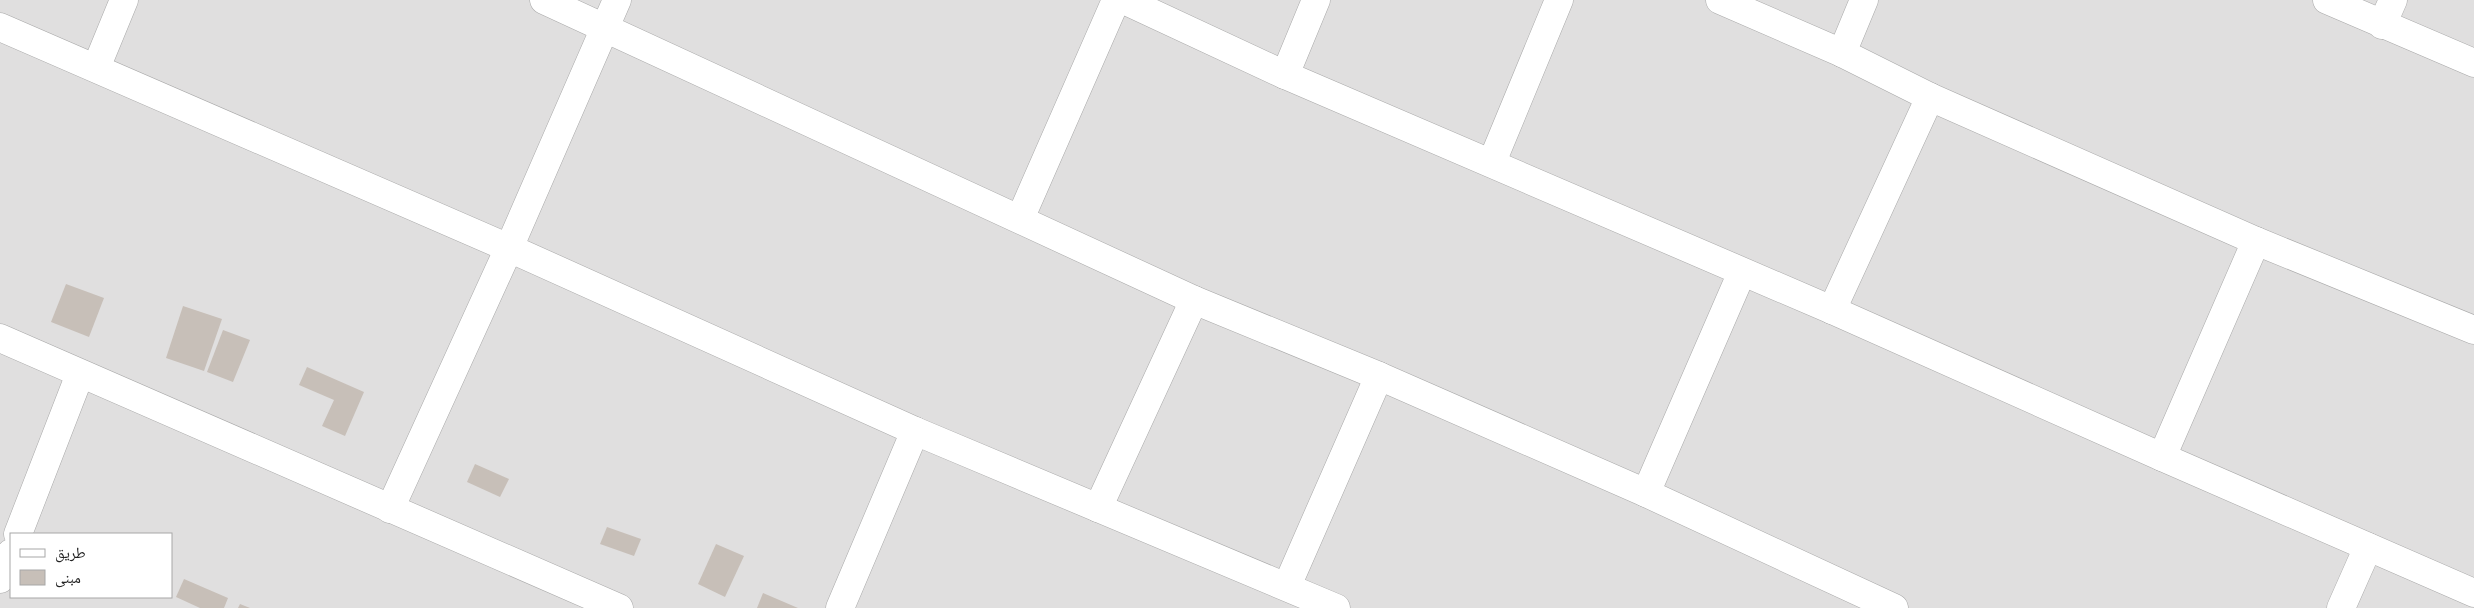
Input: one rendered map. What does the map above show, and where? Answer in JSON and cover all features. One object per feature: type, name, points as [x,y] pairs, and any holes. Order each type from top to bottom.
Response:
[{"type":"street","points":[[96,68],[124,0]]},
{"type":"street","points":[[544,0],[1020,218],[1194,300],[1379,376],[1646,493],[1889,607]]},
{"type":"street","points":[[390,509],[509,248],[617,0]]},
{"type":"street","points":[[1020,218],[1116,0]]},
{"type":"street","points":[[1124,0],[1285,75],[1492,162],[1832,310],[2474,593]]},
{"type":"street","points":[[1285,75],[1316,0]]},
{"type":"street","points":[[1492,162],[1559,0]]},
{"type":"street","points":[[1720,0],[1842,53],[1930,97],[2256,242],[2473,328]]},
{"type":"street","points":[[1842,53],[1864,0]]},
{"type":"street","points":[[2327,0],[2474,63]]},
{"type":"street","points":[[2382,25],[2393,0]]},
{"type":"street","points":[[0,27],[509,248],[915,431],[1336,608]]},
{"type":"street","points":[[1832,310],[1930,97]]},
{"type":"street","points":[[2162,457],[2256,242]]},
{"type":"street","points":[[1646,493],[1742,272]]},
{"type":"street","points":[[1098,508],[1194,300]]},
{"type":"street","points":[[0,338],[619,608]]},
{"type":"street","points":[[18,533],[80,374]]},
{"type":"street","points":[[1287,586],[1379,376]]},
{"type":"street","points":[[840,608],[915,431]]},
{"type":"street","points":[[2341,608],[2368,547]]},
{"type":"street","points":[[0,579],[10,555]]},
{"type":"shaded area","points":[[0,0],[2474,0],[2474,608],[0,608]]},
{"type":"building","points":[[66,284],[104,298],[89,337],[51,322]]},
{"type":"building","points":[[183,306],[222,319],[204,371],[166,358]]},
{"type":"building","points":[[223,330],[250,340],[233,382],[207,372]]},
{"type":"building","points":[[307,367],[364,392],[345,436],[322,426],[334,400],[299,385]]},
{"type":"building","points":[[475,464],[509,479],[500,497],[467,482]]},
{"type":"building","points":[[607,527],[641,539],[634,556],[600,544]]},
{"type":"building","points":[[716,544],[744,556],[725,597],[698,584]]},
{"type":"building","points":[[184,579],[228,598],[224,608],[200,608],[176,597]]},
{"type":"building","points":[[763,593],[798,608],[757,608]]},
{"type":"building","points":[[240,604],[250,608],[238,608]]}]
